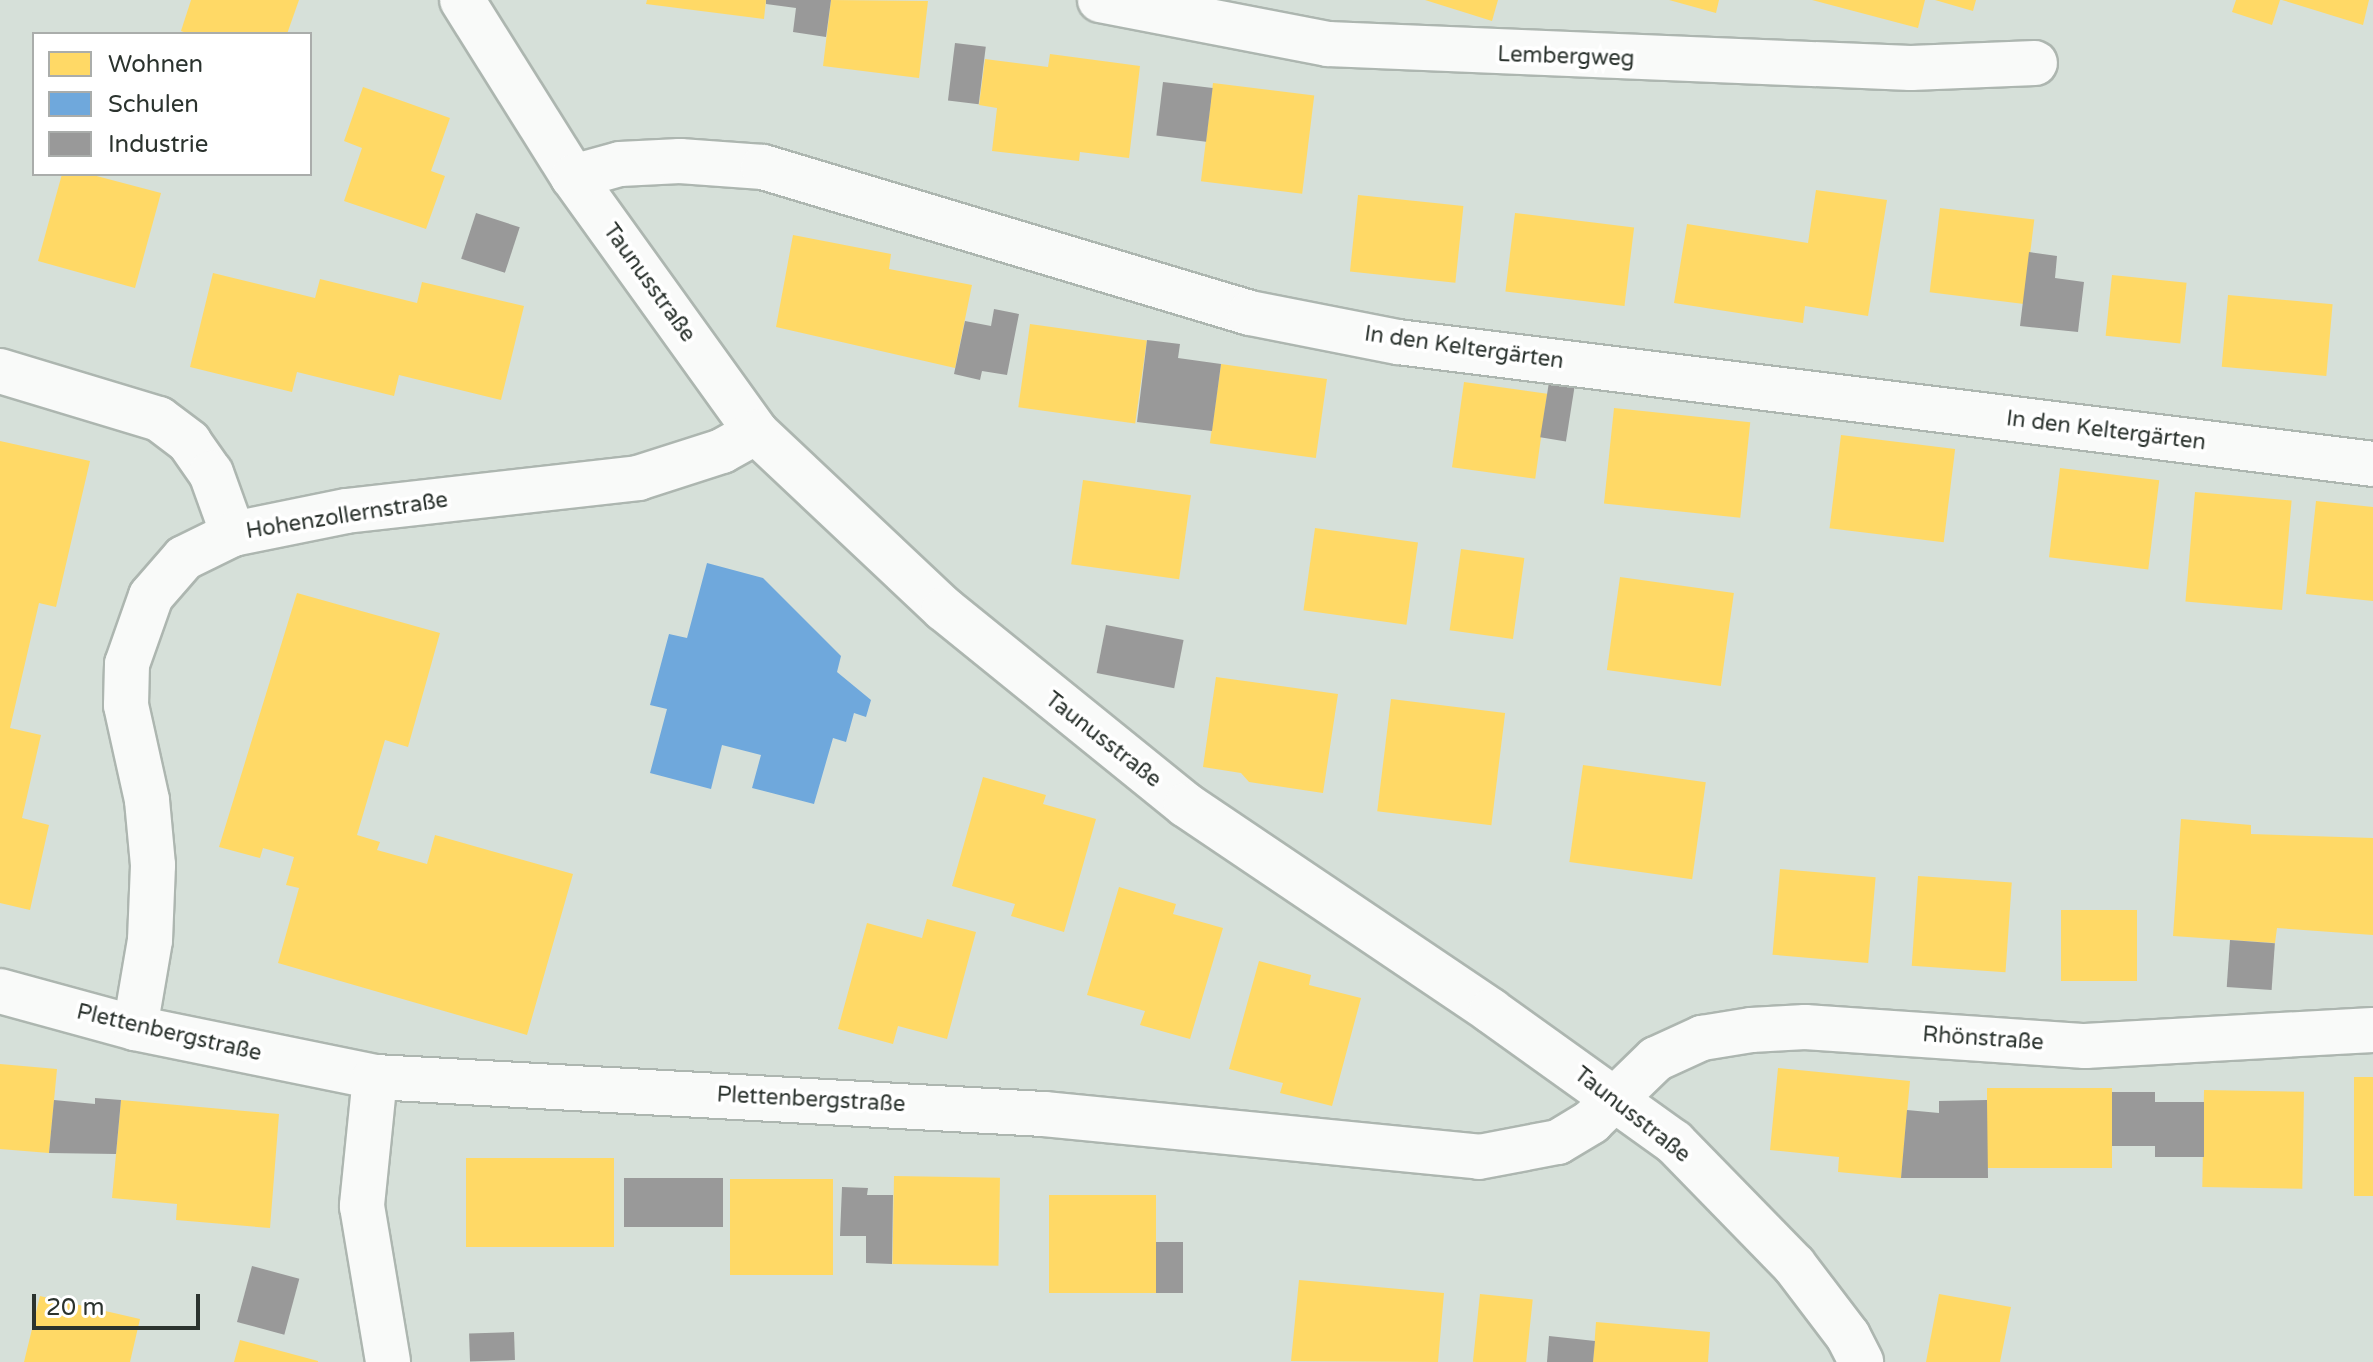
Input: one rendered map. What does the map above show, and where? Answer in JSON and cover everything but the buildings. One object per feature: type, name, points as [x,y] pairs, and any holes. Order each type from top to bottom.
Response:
[{"type":"street","name":"Taunusstraße","points":[[462,0],[573,177],[756,432],[944,609],[1186,805],[1674,1142],[1794,1265],[1848,1336],[1861,1362]]},
{"type":"street","name":"Lembergweg","points":[[1100,0],[1328,44],[1911,68],[2035,63]]},
{"type":"street","name":"In den Keltergärten","points":[[573,177],[635,163],[763,167],[1250,313],[1398,342],[2373,464]]},
{"type":"street","points":[[0,371],[159,419],[189,442],[211,473],[233,534]]},
{"type":"street","name":"Hohenzollernstraße","points":[[135,1028],[150,940],[153,865],[147,800],[133,755],[126,705],[127,664],[151,596],[184,558],[233,534],[346,511],[638,478],[722,451],[756,432]]},
{"type":"street","name":"Plettenbergstraße","points":[[0,991],[135,1028],[375,1077],[1044,1114],[1479,1157],[1558,1142],[1591,1122],[1612,1097]]},
{"type":"street","name":"Rhönstraße","points":[[1612,1097],[1656,1059],[1702,1038],[1751,1030],[1805,1027],[2085,1046],[2373,1030]]},
{"type":"street","points":[[375,1077],[362,1206],[367,1256],[388,1362]]}]
